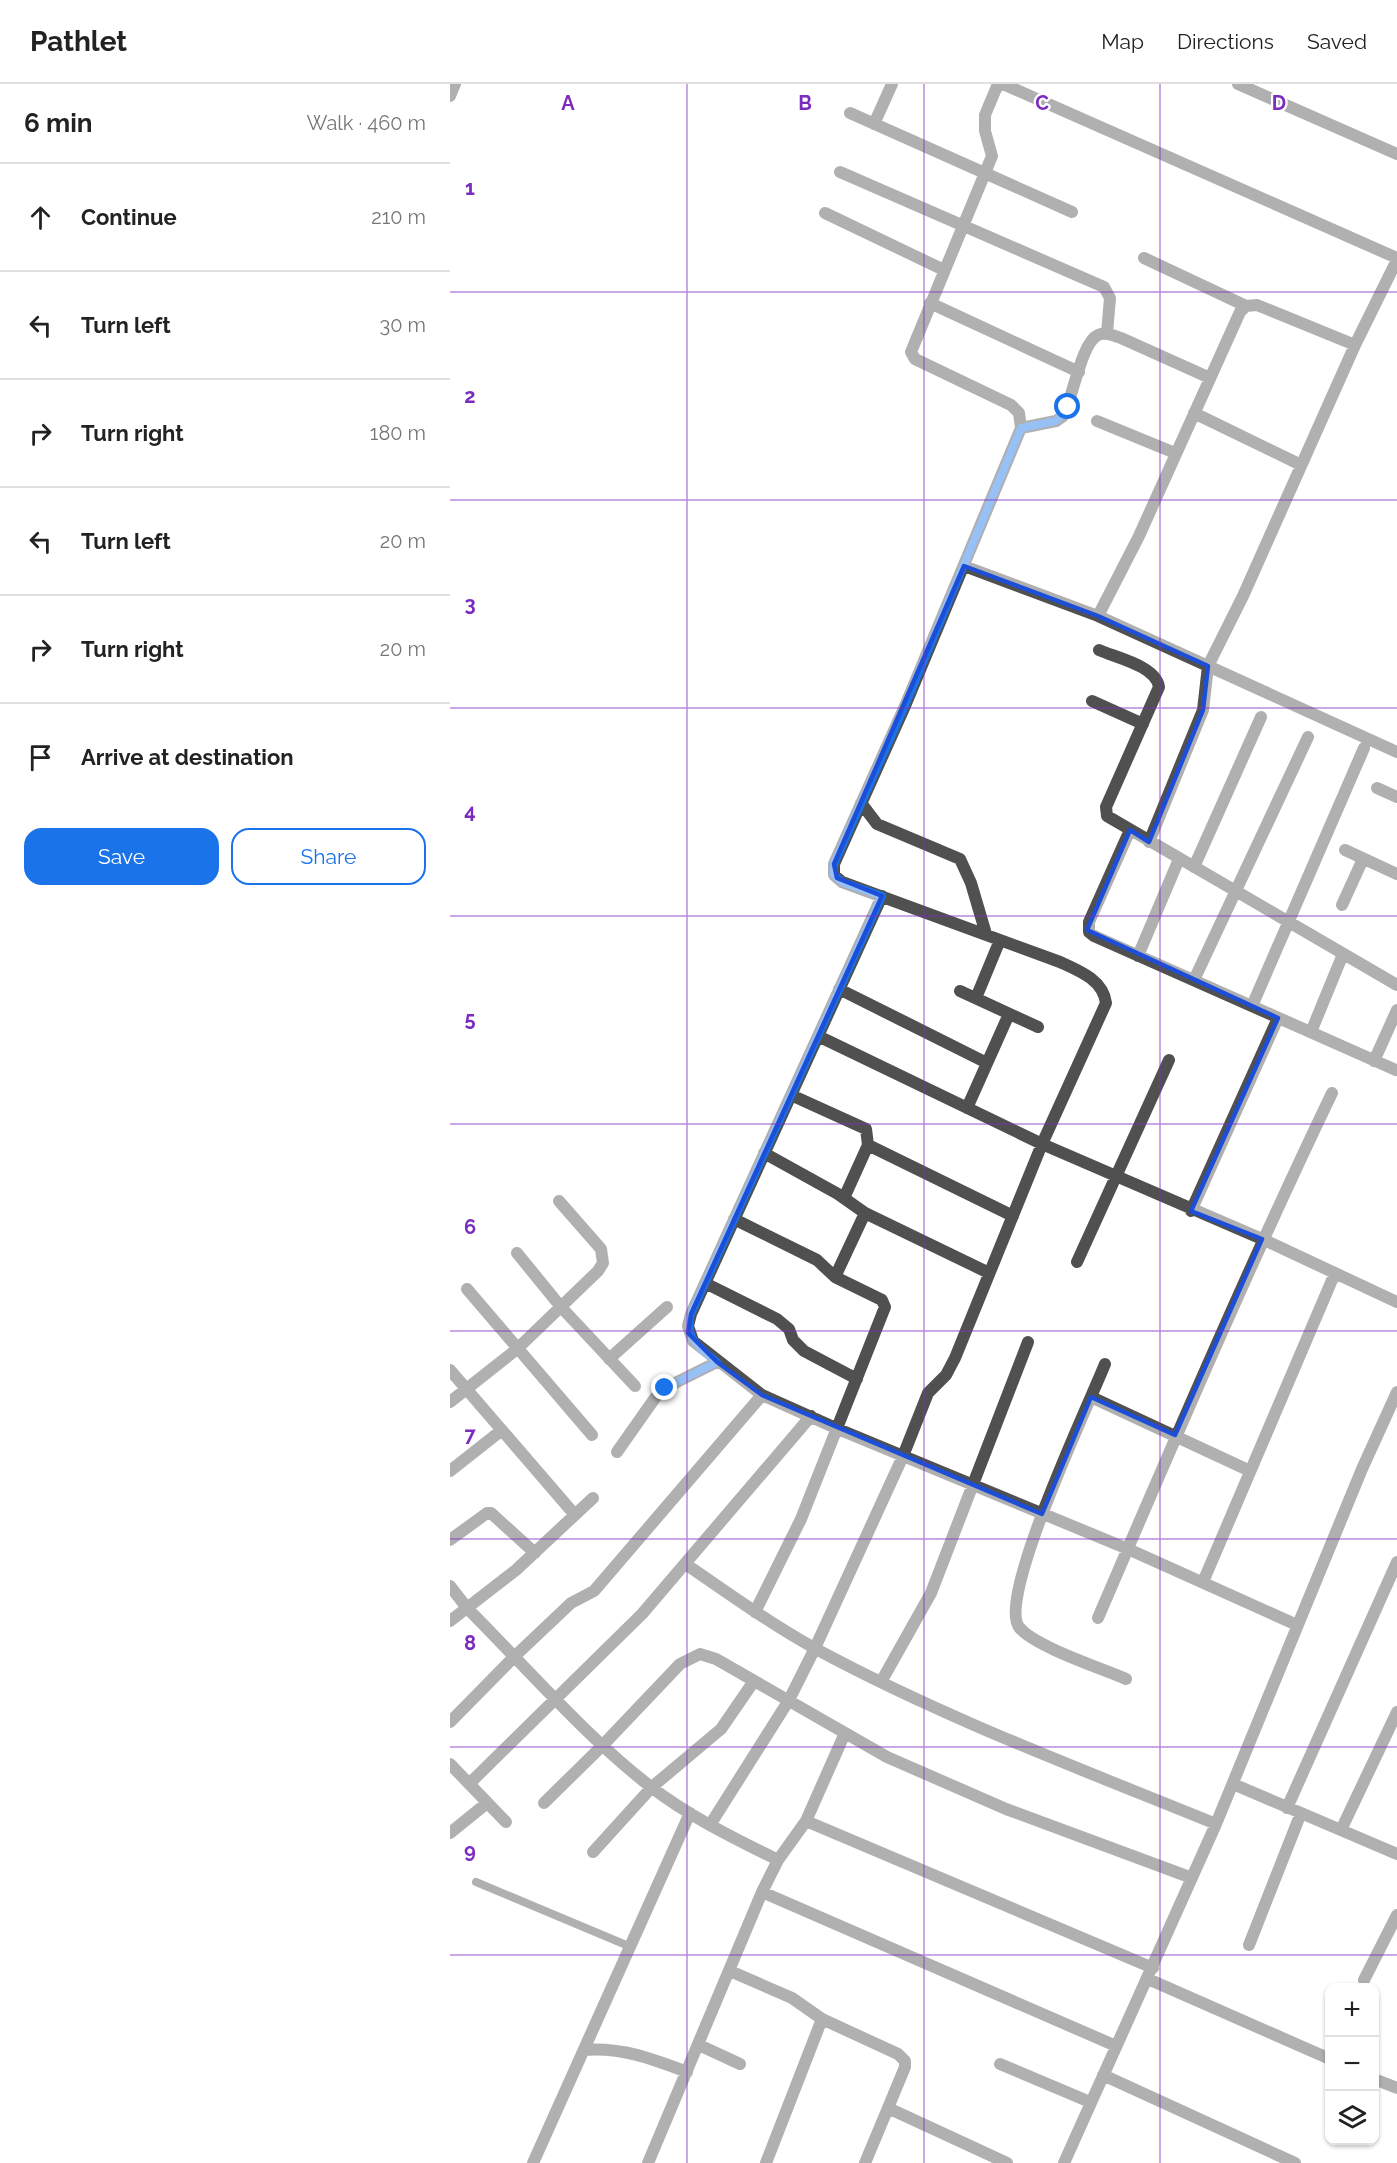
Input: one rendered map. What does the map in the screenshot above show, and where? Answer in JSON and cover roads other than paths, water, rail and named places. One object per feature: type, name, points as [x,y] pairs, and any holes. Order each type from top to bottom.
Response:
[{"type":"street","points":[[874,124],[892,84]]},
{"type":"street","points":[[710,1825],[789,1700],[815,1648],[903,1456],[928,1393],[946,1375],[955,1358],[1042,1144],[1103,1014],[1104,994],[1092,979],[1078,971],[986,934],[842,882],[834,875],[834,864],[964,566],[1021,428],[1019,413],[1011,405],[915,359],[911,352],[992,156],[985,115],[998,84]]},
{"type":"street","points":[[1003,84],[1397,259],[1354,345],[1243,596],[1208,666],[1203,710],[1149,842]]},
{"type":"street","points":[[1238,84],[1397,154]]},
{"type":"street","points":[[850,113],[1072,212]]},
{"type":"street","points":[[840,172],[1104,287],[1110,298],[1107,333]]},
{"type":"street","points":[[825,213],[944,270]]},
{"type":"street","points":[[1144,258],[1246,306]]},
{"type":"street","points":[[930,303],[1079,372]]},
{"type":"street","points":[[1098,616],[1139,536],[1240,312],[1246,306],[1257,304],[1354,345]]},
{"type":"street","points":[[1021,428],[1056,421],[1063,416],[1088,345],[1099,334],[1107,333],[1210,378]]},
{"type":"street","points":[[1194,413],[1301,465]]},
{"type":"street","points":[[1097,421],[1175,453]]},
{"type":"street","points":[[964,566],[1098,616],[1397,752]]},
{"type":"street","points":[[1099,650],[1155,676],[1159,687],[1106,807],[1107,816],[1397,985]]},
{"type":"street","points":[[1092,701],[1143,724]]},
{"type":"street","points":[[1194,867],[1261,717]]},
{"type":"street","points":[[1194,980],[1308,737]]},
{"type":"street","points":[[1252,1006],[1364,748]]},
{"type":"street","points":[[1377,788],[1397,797]]},
{"type":"street","points":[[861,803],[877,824],[960,859],[971,883],[986,934]]},
{"type":"street","points":[[1130,831],[1088,927],[1094,936],[1396,1070]]},
{"type":"street","points":[[1345,850],[1397,874]]},
{"type":"street","points":[[1138,956],[1179,859]]},
{"type":"street","points":[[1342,904],[1363,859]]},
{"type":"street","points":[[882,896],[691,1314],[688,1333],[693,1341],[717,1362],[762,1395],[838,1429],[1128,1549],[1297,1625]]},
{"type":"street","points":[[976,998],[1000,940]]},
{"type":"street","points":[[1311,1032],[1343,954]]},
{"type":"street","points":[[839,989],[987,1063]]},
{"type":"street","points":[[960,991],[1038,1027]]},
{"type":"street","points":[[1374,1061],[1397,1010]]},
{"type":"street","points":[[966,1108],[1009,1014]]},
{"type":"street","points":[[1191,1211],[1278,1018]]},
{"type":"street","points":[[818,1036],[1116,1178],[1262,1239],[1397,1302]]},
{"type":"street","points":[[1077,1262],[1169,1060]]},
{"type":"street","points":[[1098,1618],[1175,1435],[1262,1239],[1332,1093]]},
{"type":"street","points":[[791,1095],[866,1129],[868,1145],[844,1198]]},
{"type":"street","points":[[868,1145],[1013,1216]]},
{"type":"street","points":[[764,1153],[844,1198],[865,1213],[989,1274]]},
{"type":"street","points":[[450,1402],[517,1349],[598,1271],[603,1256],[559,1201]]},
{"type":"street","points":[[835,1277],[865,1213]]},
{"type":"street","points":[[734,1219],[817,1260],[835,1277],[878,1297],[884,1303],[884,1311],[801,1519],[755,1612]]},
{"type":"street","points":[[517,1254],[561,1307],[635,1386]]},
{"type":"street","points":[[1203,1582],[1248,1470],[1335,1273]]},
{"type":"street","points":[[705,1283],[777,1319],[789,1329],[797,1345],[804,1351],[857,1379]]},
{"type":"street","points":[[467,1289],[592,1435]]},
{"type":"street","points":[[609,1359],[667,1307]]},
{"type":"street","points":[[881,1682],[900,1653],[931,1593],[971,1484],[1028,1342]]},
{"type":"street","points":[[617,1452],[655,1398],[665,1388],[717,1362]]},
{"type":"street","points":[[1105,1364],[1042,1514],[1015,1598],[1017,1624],[1033,1639],[1126,1679]]},
{"type":"street","points":[[450,1370],[575,1515]]},
{"type":"street","points":[[1064,2163],[1089,2102],[1150,1973],[1216,1824],[1297,1625],[1397,1392]]},
{"type":"street","points":[[450,1722],[514,1656],[571,1603],[594,1590],[762,1395]]},
{"type":"street","points":[[1091,1398],[1248,1470]]},
{"type":"street","points":[[469,1784],[558,1700],[642,1614],[811,1416]]},
{"type":"street","points":[[450,1471],[502,1430]]},
{"type":"street","points":[[450,1621],[536,1552],[593,1498]]},
{"type":"street","points":[[450,1540],[486,1513],[492,1513],[536,1552]]},
{"type":"street","points":[[1287,1808],[1397,1562]]},
{"type":"street","points":[[687,1564],[755,1612],[815,1648],[881,1682],[966,1722],[1216,1824]]},
{"type":"street","points":[[450,1586],[467,1608],[602,1746],[652,1787],[690,1813],[778,1860]]},
{"type":"street","points":[[544,1803],[680,1664],[694,1655],[716,1659],[887,1757],[1006,1809],[1192,1878]]},
{"type":"street","points":[[593,1852],[652,1787],[721,1729],[754,1681]]},
{"type":"street","points":[[1341,1830],[1397,1712]]},
{"type":"street","points":[[648,2163],[762,1892],[778,1860],[806,1821],[845,1733]]},
{"type":"street","points":[[450,1765],[506,1822]]},
{"type":"street","points":[[1233,1784],[1397,1854]]},
{"type":"street","points":[[450,1833],[487,1803]]},
{"type":"street","points":[[533,2163],[690,1813]]},
{"type":"street","points":[[1249,1945],[1301,1813]]},
{"type":"street","points":[[806,1821],[1150,1973],[1325,2057]]},
{"type":"street","points":[[762,1892],[1116,2046]]},
{"type":"street","points":[[1364,1980],[1397,1916]]},
{"type":"street","points":[[730,1971],[792,1998],[822,2019],[903,2057],[905,2067],[865,2163]]},
{"type":"street","points":[[766,2163],[822,2019]]},
{"type":"street","points":[[699,2045],[740,2064]]},
{"type":"street","points":[[584,2050],[604,2049],[633,2052],[687,2072]]},
{"type":"street","points":[[1000,2064],[1089,2102]]},
{"type":"street","points":[[1103,2075],[1294,2163]]},
{"type":"street","points":[[1379,2081],[1397,2088]]},
{"type":"street","points":[[888,2109],[1007,2163]]},
{"type":"lane","points":[[476,1882],[631,1947]]}]
